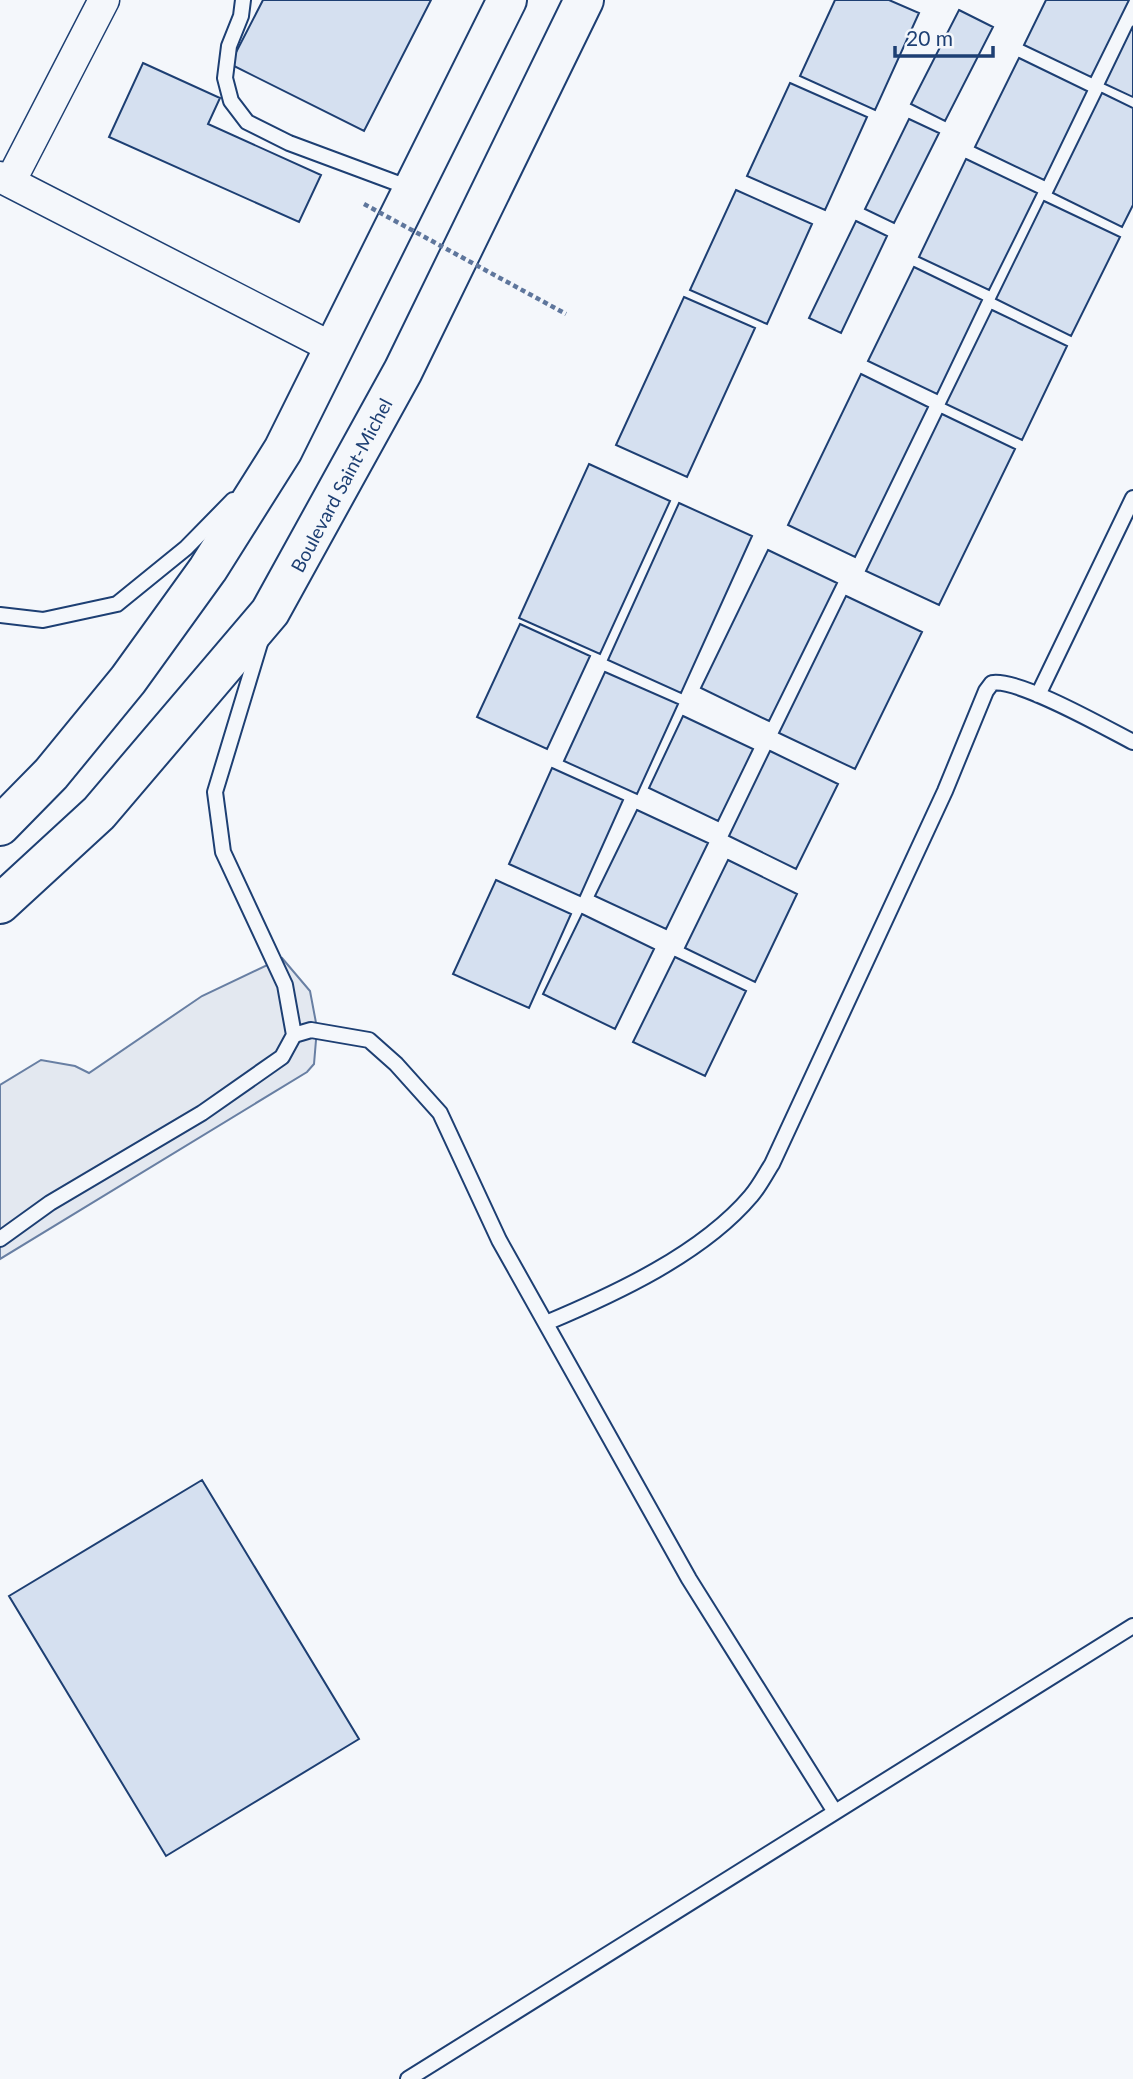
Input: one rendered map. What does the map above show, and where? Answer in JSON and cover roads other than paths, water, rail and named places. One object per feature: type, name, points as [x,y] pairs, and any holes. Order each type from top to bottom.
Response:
[{"type":"main road","points":[[0,826],[51,774],[128,680],[208,569],[283,450],[507,0]]},
{"type":"main road","name":"Boulevard Saint-Michel","points":[[0,904],[99,813],[270,612],[403,371],[585,0]]},
{"type":"street","points":[[104,0],[5,179],[333,348]]},
{"type":"lane","points":[[243,0],[241,16],[229,46],[225,78],[231,101],[247,122],[289,143],[412,188]]},
{"type":"lane","points":[[0,615],[43,620],[117,604],[186,548],[283,450]]},
{"type":"lane","points":[[1038,695],[1133,498]]},
{"type":"lane","points":[[0,1239],[50,1203],[225,1097],[282,1057],[294,1035],[285,985],[223,852],[215,792],[270,612]]},
{"type":"lane","points":[[546,1323],[623,1290],[677,1257],[751,1196],[772,1164],[946,791],[992,682],[1000,681],[1038,695],[1133,742]]},
{"type":"lane","points":[[294,1035],[311,1030],[369,1040],[396,1064],[440,1113],[474,1191],[689,1579],[835,1812]]},
{"type":"lane","points":[[408,2079],[1133,1626]]}]
